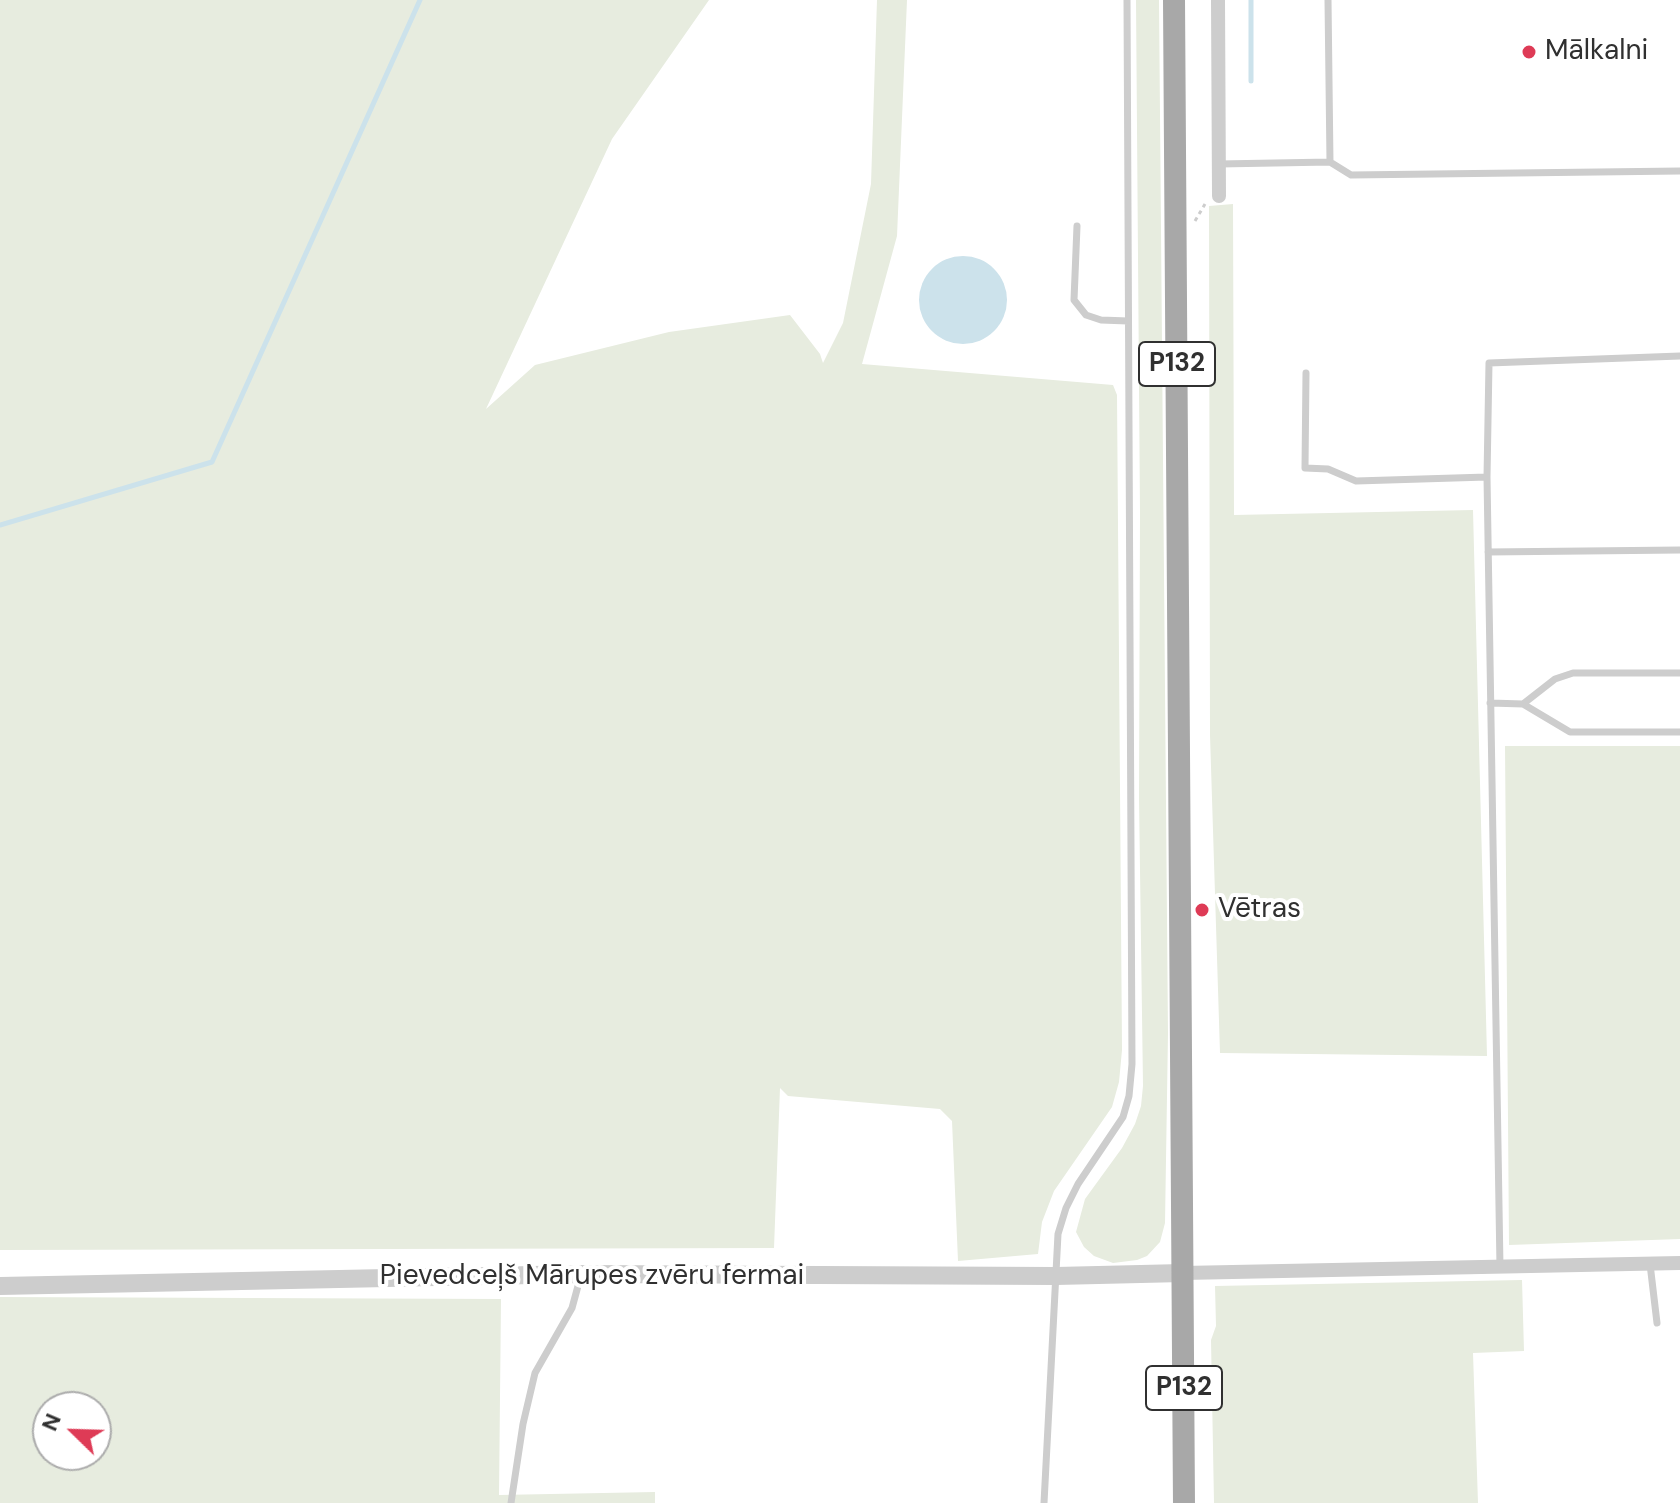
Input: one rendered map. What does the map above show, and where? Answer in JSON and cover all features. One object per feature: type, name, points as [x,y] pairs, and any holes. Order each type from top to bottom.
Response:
[{"type":"main road","name":"P132","points":[[1174,0],[1184,1503]]},
{"type":"street","points":[[1218,0],[1219,196]]},
{"type":"street","points":[[1183,1273],[1680,1263]]},
{"type":"street","name":"Pievedceļš Mārupes zvēru fermai","points":[[0,1286],[581,1274],[1056,1276],[1183,1273]]},
{"type":"lane","points":[[1044,1503],[1058,1234],[1078,1184],[1123,1117],[1132,1064],[1127,0]]},
{"type":"lane","points":[[1328,0],[1330,162]]},
{"type":"lane","points":[[1219,164],[1330,162],[1351,175],[1680,171]]},
{"type":"lane","points":[[1077,226],[1074,300],[1086,315],[1101,320],[1128,321]]},
{"type":"lane","points":[[1500,1267],[1487,477],[1489,363],[1680,356]]},
{"type":"lane","points":[[1306,373],[1305,468],[1328,469],[1356,481],[1487,477]]},
{"type":"lane","points":[[1488,552],[1680,550]]},
{"type":"lane","points":[[1523,704],[1555,679],[1573,673],[1680,673]]},
{"type":"lane","points":[[1490,703],[1523,704],[1570,732],[1680,732]]},
{"type":"lane","points":[[1650,1264],[1657,1323]]},
{"type":"lane","points":[[511,1503],[523,1424],[535,1373],[572,1308],[581,1274]]},
{"type":"shaded area","points":[[0,0],[709,0],[612,139],[486,409],[535,365],[669,332],[790,315],[820,354],[823,363],[843,323],[871,184],[877,0],[907,0],[897,236],[862,364],[1113,385],[1117,395],[1122,1050],[1119,1082],[1112,1107],[1054,1191],[1042,1222],[1038,1254],[958,1261],[952,1121],[940,1109],[788,1096],[780,1088],[774,1248],[0,1250]]},
{"type":"shaded area","points":[[1136,0],[1159,0],[1168,1033],[1165,1223],[1160,1242],[1147,1256],[1113,1263],[1094,1256],[1084,1247],[1076,1232],[1085,1199],[1122,1148],[1135,1124],[1143,1086]]},
{"type":"shaded area","points":[[1233,204],[1234,515],[1473,510],[1487,1056],[1220,1053],[1210,735],[1209,206]]},
{"type":"shaded area","points":[[1505,746],[1680,746],[1680,1239],[1509,1245]]},
{"type":"shaded area","points":[[1522,1280],[1524,1351],[1473,1353],[1478,1503],[1214,1503],[1211,1340],[1216,1326],[1215,1286]]},
{"type":"shaded area","points":[[0,1297],[501,1299],[499,1495],[655,1492],[655,1503],[0,1503]]},
{"type":"water","points":[[954,256],[972,256],[988,263],[1000,275],[1007,291],[1007,309],[1000,325],[988,337],[972,344],[954,344],[938,337],[926,325],[919,309],[919,291],[926,275],[938,263]]},
{"type":"waterway","points":[[0,525],[212,462],[420,0]]},
{"type":"waterway","points":[[1251,0],[1251,81]]},
{"type":"place","name":"Mālkalni","points":[[1529,52]]},
{"type":"place","name":"Vētras","points":[[1202,910]]}]
